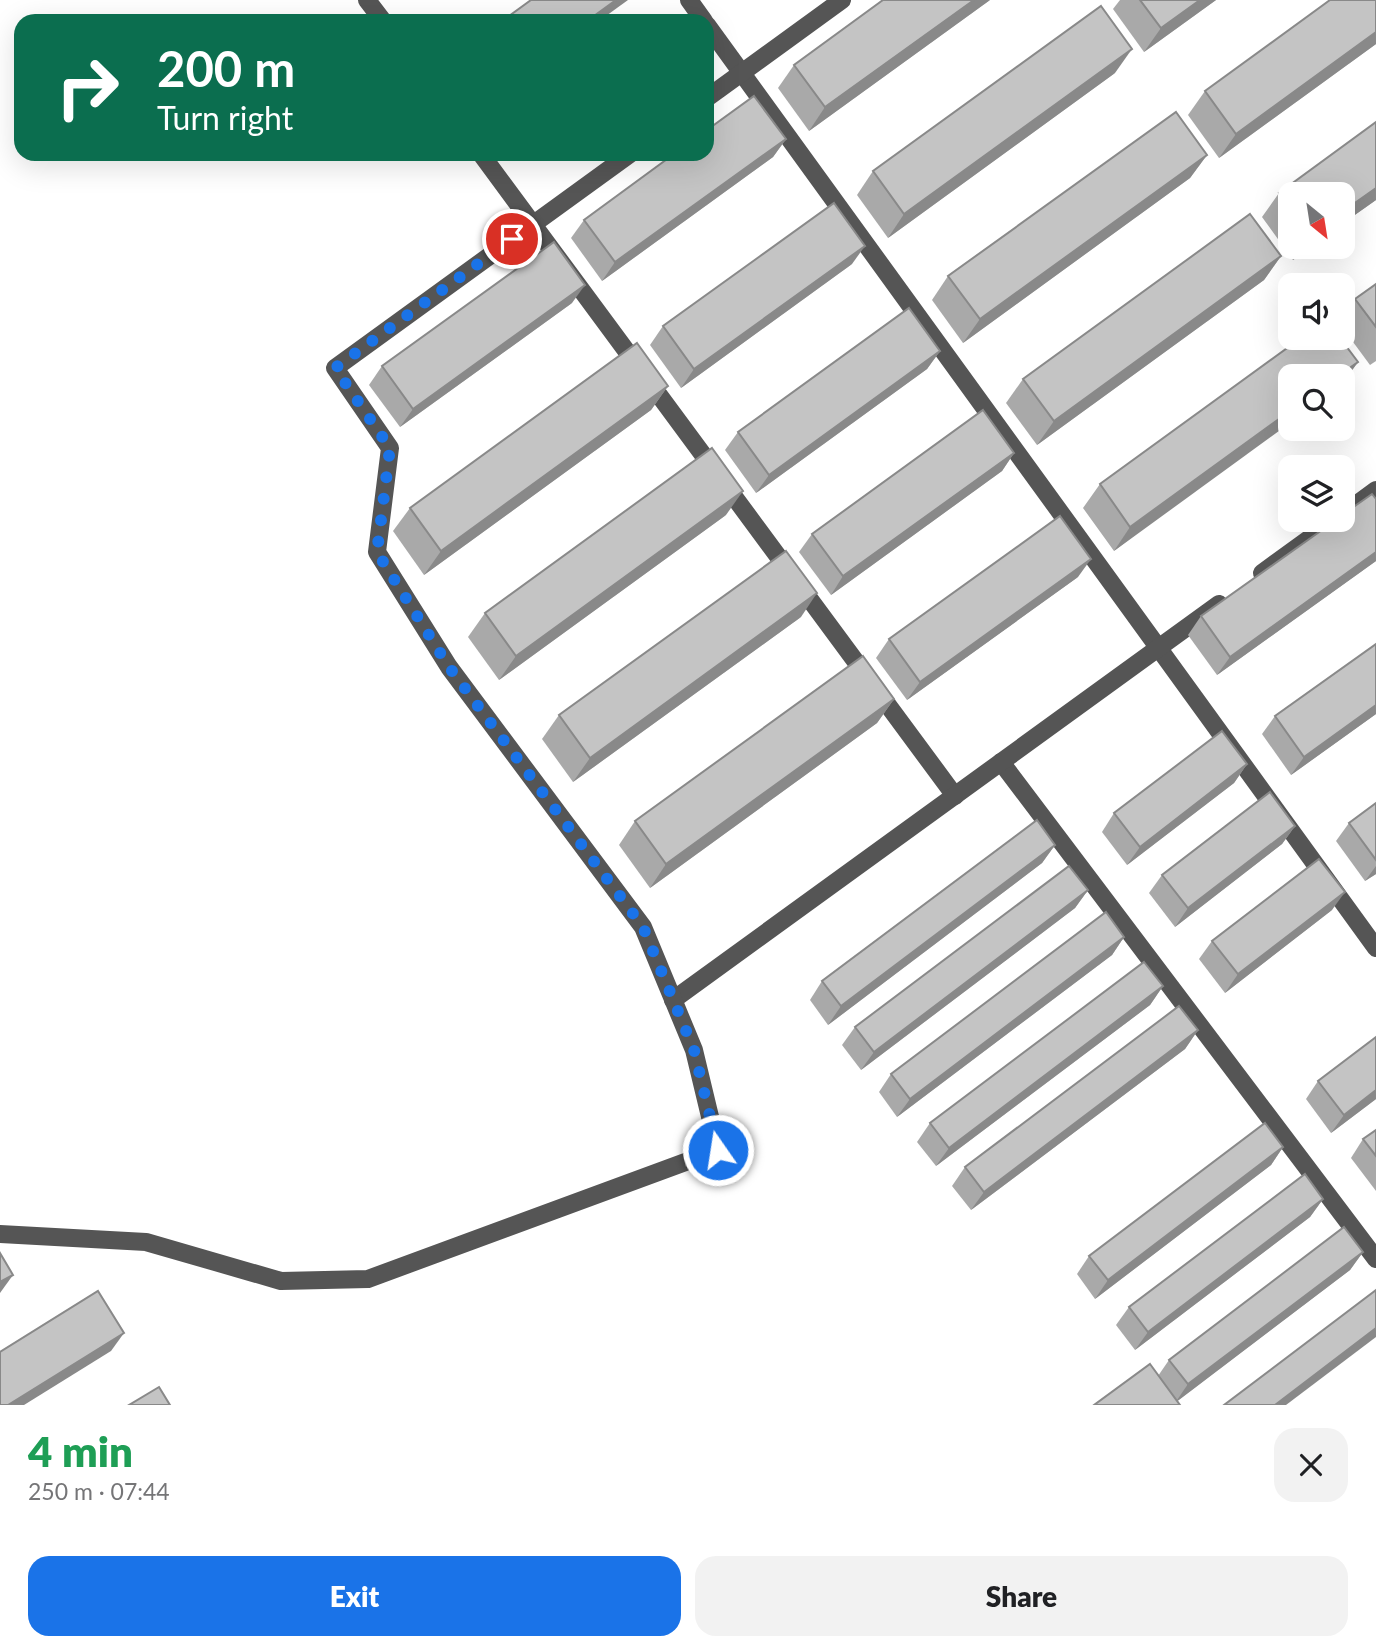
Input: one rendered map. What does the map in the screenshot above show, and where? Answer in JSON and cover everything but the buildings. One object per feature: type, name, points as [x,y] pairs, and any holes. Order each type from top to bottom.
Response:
[{"type":"street","points":[[367,0],[378,14]]},
{"type":"street","points":[[688,0],[699,14]]},
{"type":"street","points":[[714,93],[842,0]]},
{"type":"street","points":[[714,36],[1376,948]]},
{"type":"street","points":[[486,161],[954,796]]},
{"type":"street","points":[[0,1234],[146,1242],[281,1281],[368,1279],[718,1150],[694,1050],[643,927],[449,667],[377,552],[390,448],[335,368],[620,161]]},
{"type":"street","points":[[1355,505],[1376,490]]},
{"type":"street","points":[[673,1000],[1318,532]]},
{"type":"street","points":[[1001,762],[1376,1259]]},
{"type":"route","points":[[512,239],[335,368],[390,448],[377,552],[449,667],[643,927],[694,1050],[718,1150]]}]
